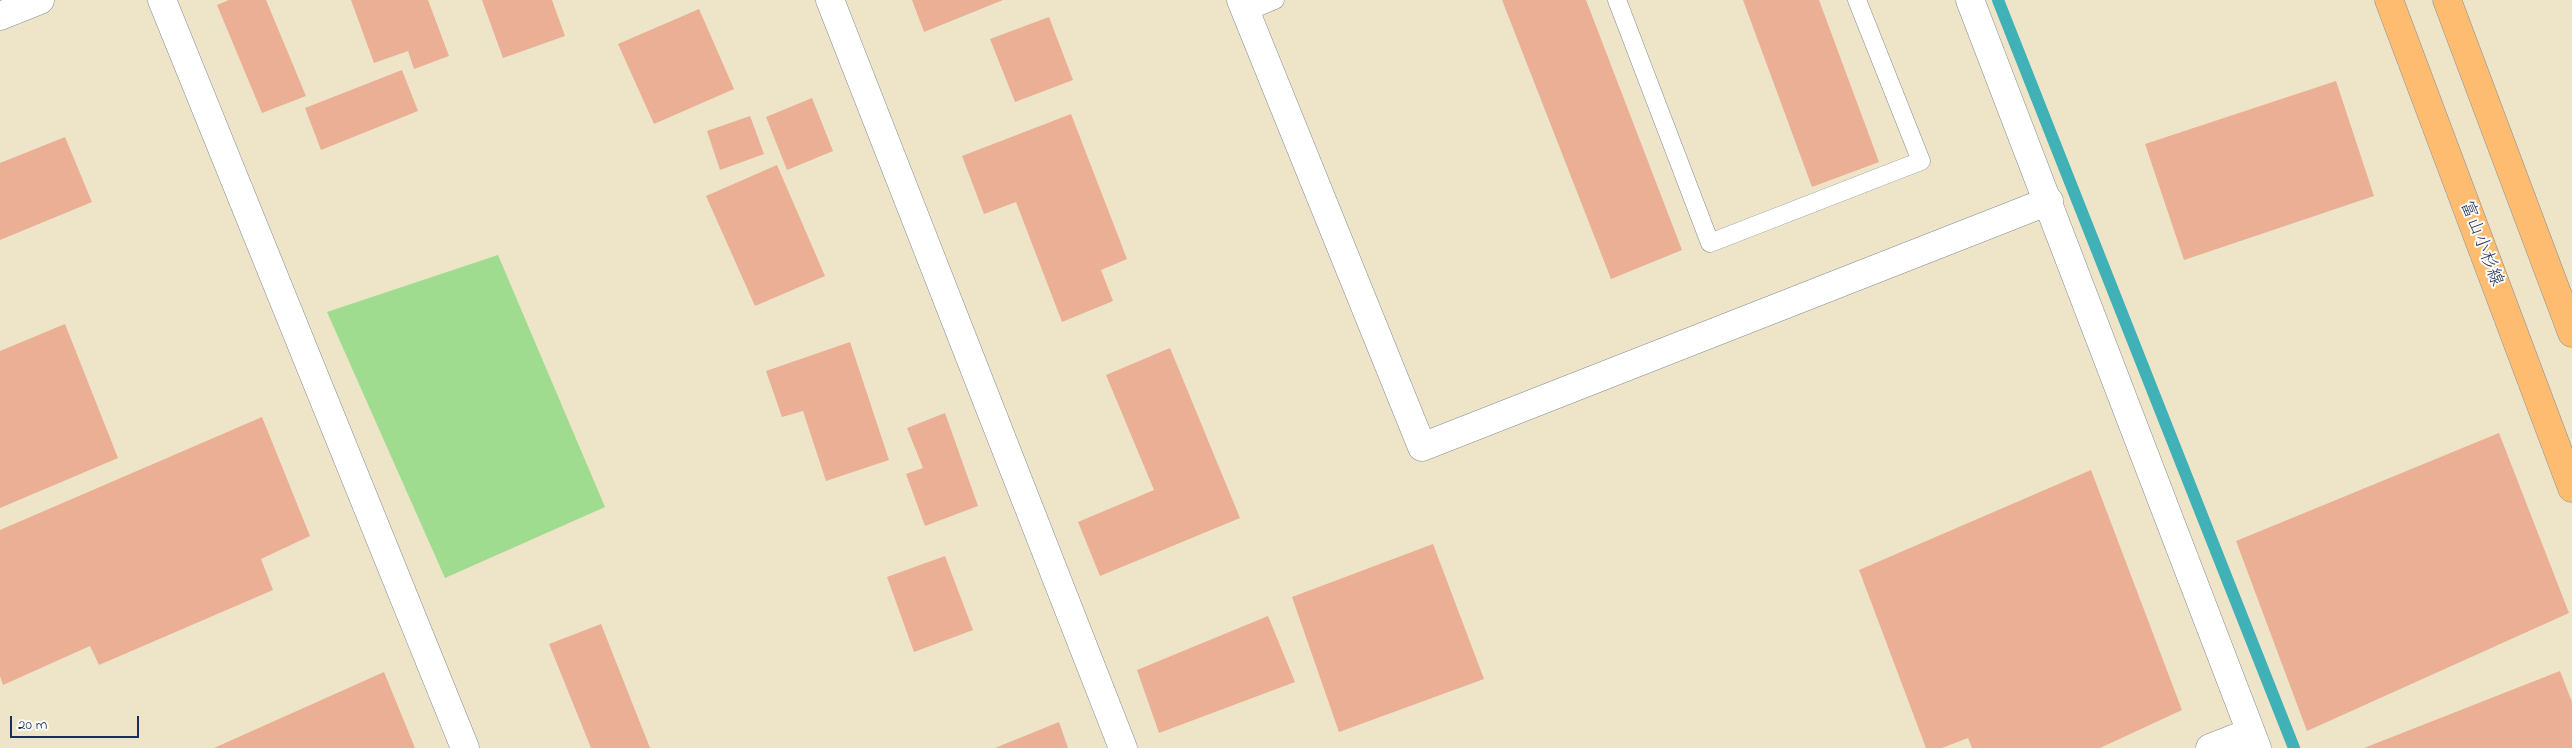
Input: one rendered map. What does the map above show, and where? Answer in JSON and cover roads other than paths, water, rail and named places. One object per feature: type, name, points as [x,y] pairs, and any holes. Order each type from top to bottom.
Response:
[{"type":"main road","name":"富山小杉線","points":[[2389,0],[2572,488]]},
{"type":"main road","points":[[2447,0],[2572,333]]},
{"type":"street","points":[[0,16],[40,0]]},
{"type":"street","points":[[162,0],[465,748]]},
{"type":"street","points":[[830,0],[1123,748]]},
{"type":"street","points":[[1970,0],[2049,201],[2254,740],[2210,748]]},
{"type":"street","points":[[1244,6],[1422,447],[2049,201]]},
{"type":"lane","points":[[1244,6],[1276,0]]},
{"type":"lane","points":[[1617,0],[1710,243],[1921,161],[1857,0]]},
{"type":"waterway","points":[[1998,0],[2294,748]]}]
